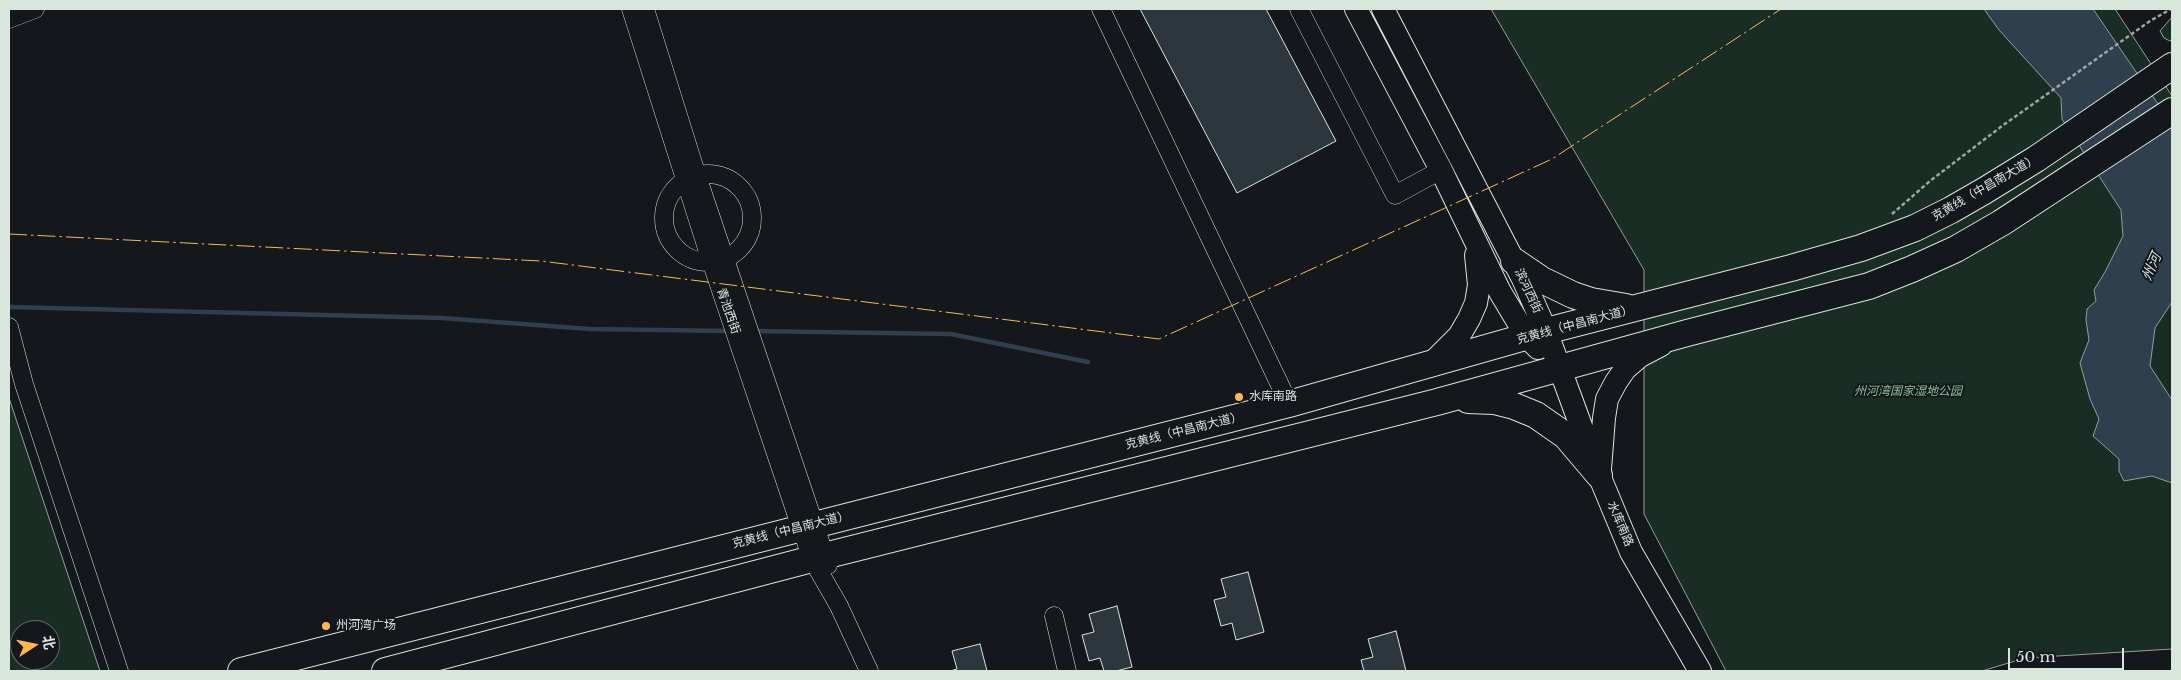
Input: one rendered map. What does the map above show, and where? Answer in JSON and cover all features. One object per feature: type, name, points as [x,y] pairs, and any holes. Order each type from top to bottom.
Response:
[{"type":"highway","name":"克黄线（中昌南大道）","points":[[241,671],[1289,404],[1537,334],[1823,259],[1915,228],[1951,210],[2036,158],[2172,66]]},
{"type":"highway","points":[[385,671],[819,558],[1437,402],[1687,333],[1869,286],[1956,249],[2057,188],[2172,111]]},
{"type":"highway","points":[[1514,261],[1542,280],[1573,295],[1591,301],[1636,308]]},
{"type":"highway","points":[[1437,402],[1494,401],[1514,406],[1536,415],[1566,436],[1599,475]]},
{"type":"main road","name":"滨河西街","points":[[1356,9],[1441,170],[1500,292],[1537,334],[1559,368]]},
{"type":"main road","name":"滨河西街","points":[[1383,9],[1514,261],[1537,334]]},
{"type":"main road","points":[[1428,366],[1458,336],[1469,319],[1476,303],[1479,285],[1478,268],[1471,232]]},
{"type":"main road","points":[[1599,475],[1607,399],[1616,382],[1625,369],[1640,356],[1687,333]]},
{"type":"main road","name":"水库南路","points":[[1559,368],[1599,475],[1631,552],[1700,671]]},
{"type":"street","points":[[9,18],[35,9]]},
{"type":"street","name":"青池西街","points":[[632,9],[819,558],[869,671]]},
{"type":"street","name":"青池西街","points":[[645,9],[691,178]]},
{"type":"street","points":[[1101,9],[1289,404]]},
{"type":"street","points":[[1298,9],[1395,195],[1441,170]]},
{"type":"street","points":[[704,174],[718,175],[732,181],[742,190],[749,203],[752,217],[750,231],[743,244],[733,254],[718,260],[692,259],[679,251],[670,240],[664,226],[664,211],[669,197],[678,185],[691,178],[704,174]]},
{"type":"street","points":[[9,327],[14,352],[119,671]]},
{"type":"street","points":[[1054,616],[1067,671]]},
{"type":"path","points":[[1885,220],[1930,181],[2002,126],[2150,21],[2171,9]]},
{"type":"green space","name":"州河湾国家湿地公园","points":[[1491,9],[2115,9],[2172,96],[2172,649],[2025,658],[1982,671],[1726,671],[1644,514],[1644,270]]},
{"type":"green space","points":[[2172,17],[2172,39],[2170,41],[2164,38],[2160,31]]},
{"type":"green space","points":[[9,398],[100,671],[9,671]]},
{"type":"water","name":"州河","points":[[1984,9],[2093,9],[2158,104],[2172,130],[2172,302],[2155,328],[2150,366],[2172,400],[2172,483],[2152,476],[2124,481],[2119,471],[2119,459],[2093,436],[2099,419],[2090,399],[2080,363],[2089,340],[2086,320],[2087,309],[2096,301],[2094,290],[2123,236],[2121,210],[2062,119],[2061,98],[1999,30]]},
{"type":"building","points":[[1140,9],[1266,9],[1336,141],[1237,193]]},
{"type":"building","points":[[1248,572],[1264,632],[1236,640],[1232,623],[1221,626],[1214,600],[1226,597],[1221,579]]},
{"type":"building","points":[[1117,606],[1132,667],[1116,671],[1104,671],[1100,658],[1089,661],[1082,635],[1094,632],[1089,614]]},
{"type":"building","points":[[1396,631],[1406,671],[1364,671],[1361,660],[1373,657],[1368,639]]},
{"type":"building","points":[[980,644],[987,671],[950,671],[957,669],[952,651]]},
{"type":"waterway","points":[[9,307],[442,318],[590,329],[730,331]]},
{"type":"waterway","points":[[752,331],[951,334],[1088,362]]},
{"type":"power","points":[[9,234],[541,261],[1159,339],[1552,159],[1781,9]]},
{"type":"place","name":"水库南路","points":[[1239,397]]},
{"type":"place","name":"州河湾广场","points":[[326,626]]}]
